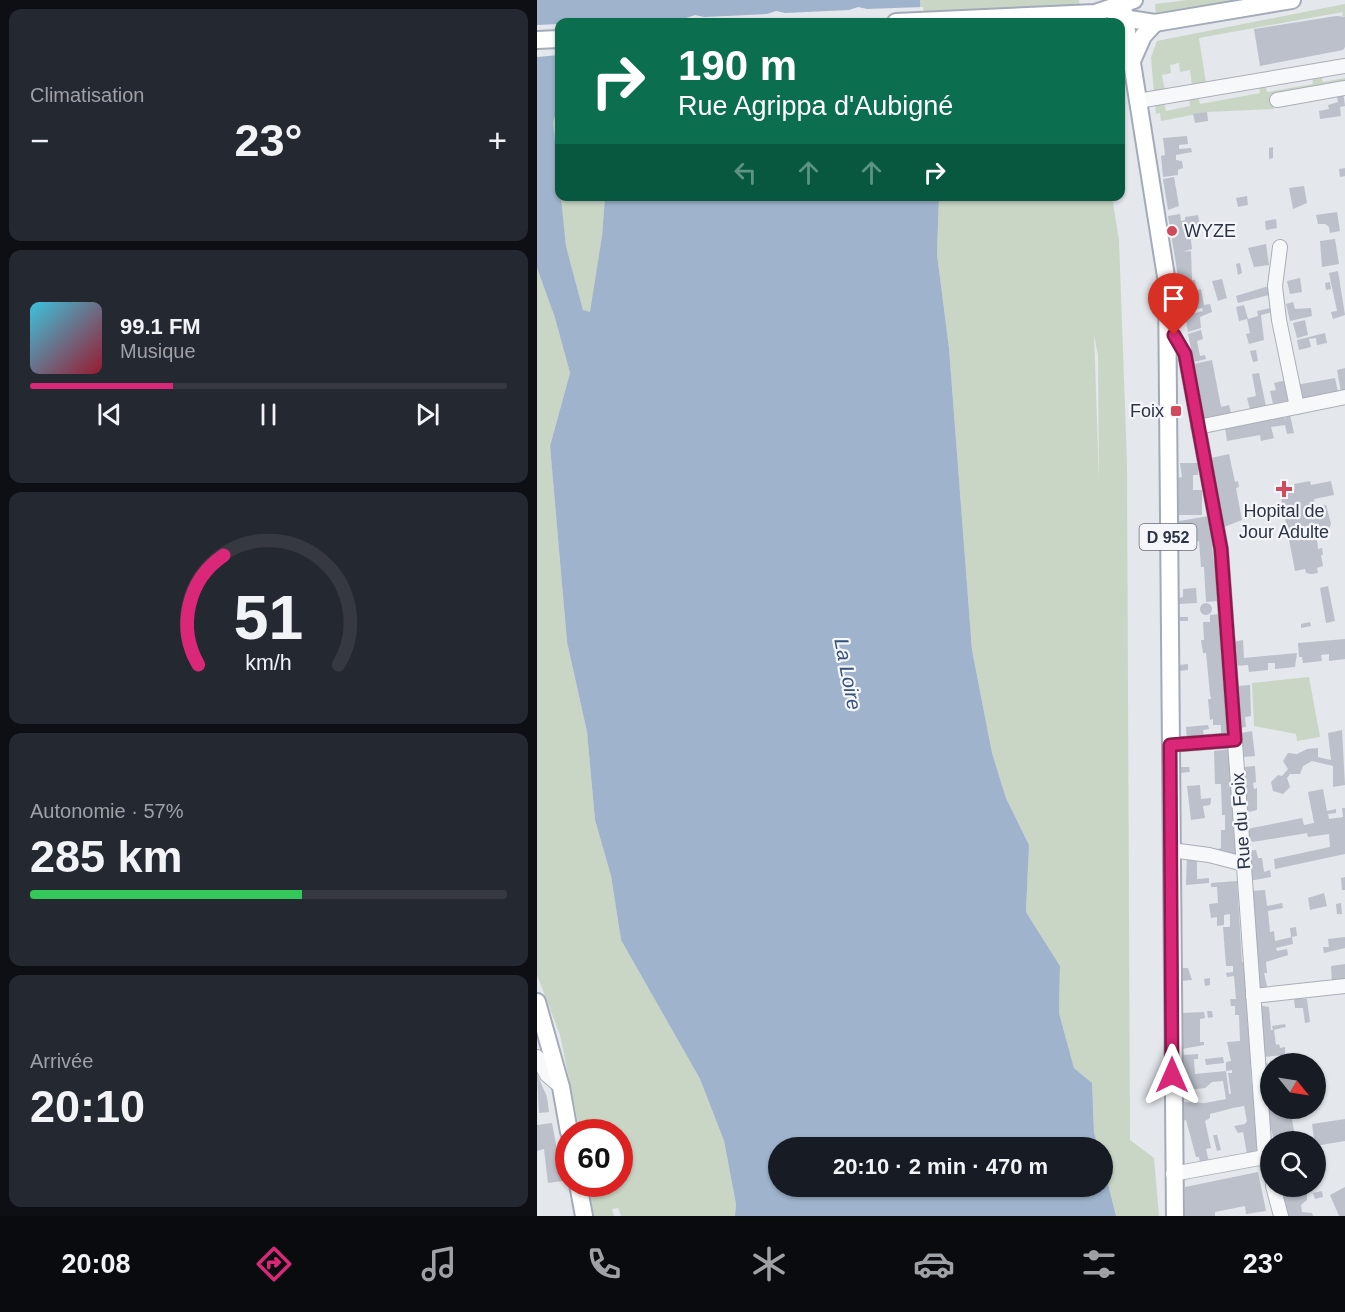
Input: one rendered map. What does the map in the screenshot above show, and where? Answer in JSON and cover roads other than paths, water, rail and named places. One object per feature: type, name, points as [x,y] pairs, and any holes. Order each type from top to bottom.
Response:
[{"type":"main road","points":[[1125,20],[1146,0]]},
{"type":"main road","points":[[1125,20],[1155,23],[1291,0]]},
{"type":"main road","points":[[1093,13],[1126,1]]},
{"type":"main road","name":"D 952","points":[[1126,1],[1125,20],[1167,283],[1175,1216]]},
{"type":"main road","points":[[984,18],[1093,13],[1116,18]]},
{"type":"main road","points":[[1132,62],[1143,36],[1155,23]]},
{"type":"main road","points":[[537,40],[555,39]]},
{"type":"main road","points":[[537,1002],[561,1087],[567,1119]]},
{"type":"main road","points":[[580,1197],[584,1216]]},
{"type":"street","points":[[1139,101],[1345,66]]},
{"type":"street","points":[[1277,100],[1345,88]]},
{"type":"street","points":[[1280,247],[1275,286],[1279,320],[1297,406]]},
{"type":"street","name":"Rue du Foix","points":[[1168,329],[1185,354],[1221,549],[1263,1131]]},
{"type":"street","points":[[1198,427],[1345,397]]},
{"type":"street","points":[[1170,745],[1235,740]]},
{"type":"street","points":[[1171,850],[1209,855],[1244,864]]},
{"type":"street","points":[[1253,996],[1345,986]]},
{"type":"street","points":[[537,1057],[547,1075],[561,1087]]},
{"type":"street","points":[[1173,1174],[1260,1158]]},
{"type":"street","points":[[1276,1197],[1281,1216]]},
{"type":"water","name":"La Loire","points":[[537,0],[920,0],[921,18],[555,18],[555,116],[553,122],[555,201],[561,201],[566,246],[583,310],[590,312],[602,236],[605,201],[939,201],[937,254],[949,348],[972,650],[992,753],[1006,798],[1029,845],[1026,912],[1060,966],[1059,1013],[1074,1068],[1092,1083],[1095,1137],[768,1137],[768,1197],[1111,1197],[1116,1216],[735,1216],[736,1204],[724,1141],[700,1079],[621,940],[611,876],[595,820],[587,732],[567,642],[550,446],[570,373],[555,318],[537,268]]},
{"type":"place","name":"WYZE","points":[[1172,231]]},
{"type":"place","name":"Foix","points":[[1176,411]]},
{"type":"place","name":"Hopital de Jour Adulte","points":[[1284,489]]}]
